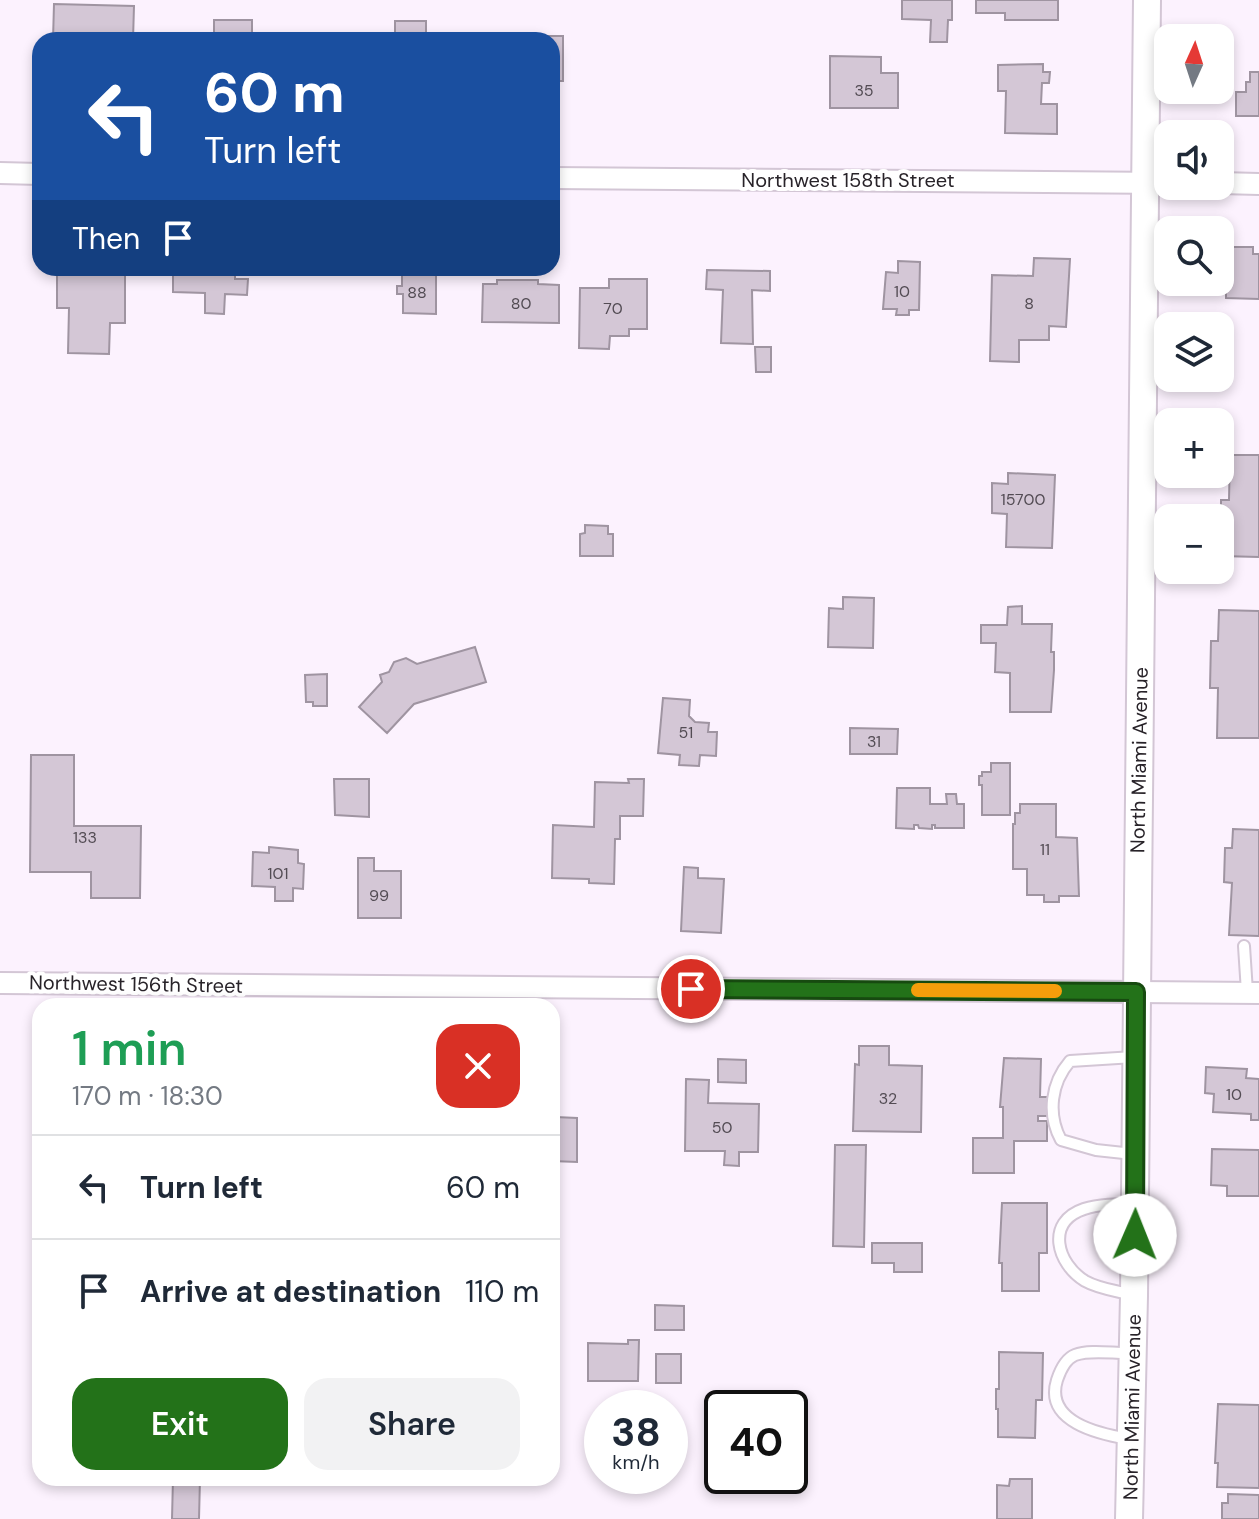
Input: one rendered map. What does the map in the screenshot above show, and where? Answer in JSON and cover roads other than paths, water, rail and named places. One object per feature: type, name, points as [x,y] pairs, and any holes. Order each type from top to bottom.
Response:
[{"type":"street","name":"North Miami Avenue","points":[[1147,0],[1154,142]]},
{"type":"street","points":[[0,173],[32,174]]},
{"type":"street","name":"Northwest 158th Street","points":[[560,178],[1154,182]]},
{"type":"street","points":[[1234,183],[1259,184]]},
{"type":"street","name":"North Miami Avenue","points":[[1129,1519],[1136,992],[1156,200]]},
{"type":"street","name":"Northwest 156th Street","points":[[0,983],[1253,992]]},
{"type":"lane","points":[[1244,946],[1253,992]]},
{"type":"lane","points":[[1135,1057],[1070,1061],[1056,1080],[1053,1123],[1061,1140],[1096,1150],[1135,1154]]},
{"type":"lane","points":[[1134,1296],[1086,1281],[1064,1260],[1059,1249],[1063,1225],[1072,1215],[1083,1209],[1135,1204]]},
{"type":"lane","points":[[1131,1439],[1101,1435],[1067,1418],[1058,1408],[1056,1384],[1066,1362],[1076,1355],[1133,1353]]}]
